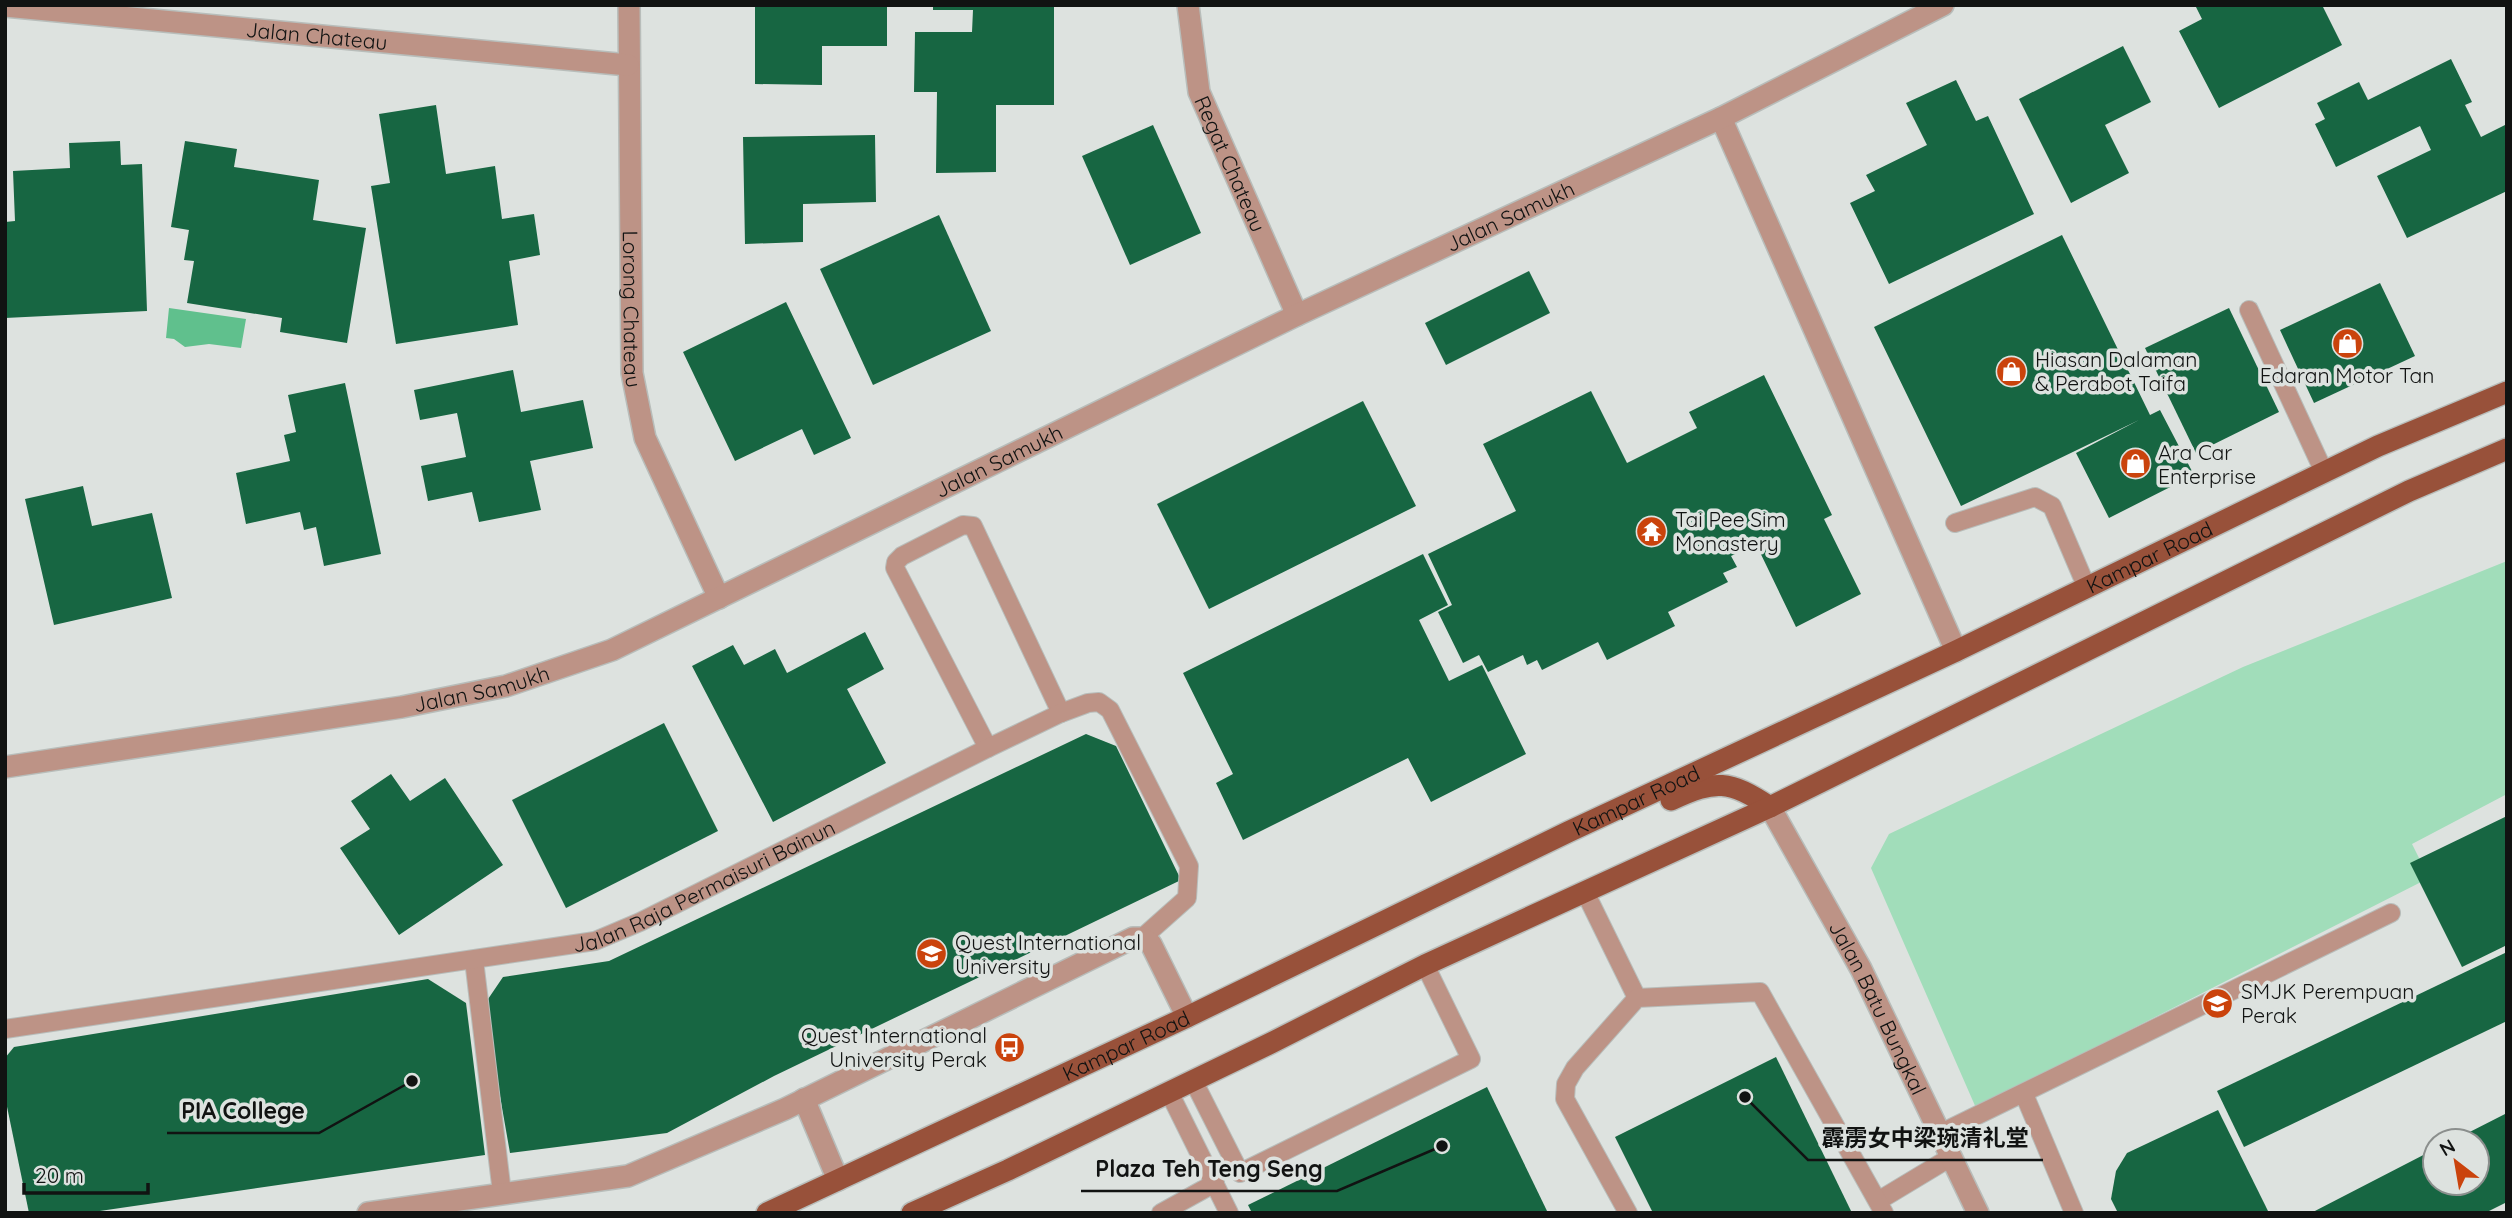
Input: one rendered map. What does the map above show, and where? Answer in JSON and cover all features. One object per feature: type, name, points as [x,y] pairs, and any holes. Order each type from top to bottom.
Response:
[{"type":"main road","name":"Kampar Road","points":[[767,1213],[1187,1017],[1568,832],[1956,651],[2378,446],[2507,392]]},
{"type":"main road","points":[[912,1213],[1008,1170],[1425,965],[1770,807],[2409,491],[2507,449]]},
{"type":"main road","points":[[1568,832],[1598,833],[1696,788],[1719,784],[1745,791],[1770,807]]},
{"type":"street","name":"Lorong Chateau","points":[[629,5],[632,373],[645,438],[719,597]]},
{"type":"street","name":"Regat Chateau","points":[[1188,5],[1199,92],[1297,315]]},
{"type":"street","name":"Jalan Samukh","points":[[5,767],[402,707],[506,686],[612,650],[1297,315],[1721,118],[1943,5]]},
{"type":"street","name":"Jalan Chateau","points":[[5,6],[74,8],[628,65]]},
{"type":"street","points":[[1721,118],[1956,651]]},
{"type":"street","name":"Jalan Batu Bungkal","points":[[1770,807],[1861,969],[1978,1213]]},
{"type":"street","points":[[1142,938],[1151,944],[1187,1017]]},
{"type":"street","name":"Jalan Raja Permaisuri Bainun","points":[[368,1213],[628,1176],[804,1099],[1133,939],[1142,938]]},
{"type":"street","points":[[804,1099],[838,1180]]},
{"type":"lane","points":[[2249,310],[2324,472]]},
{"type":"lane","points":[[1955,523],[2035,497],[2052,506],[2087,588]]},
{"type":"lane","points":[[988,748],[895,568],[896,562],[902,556],[963,525],[973,526],[1061,713]]},
{"type":"lane","name":"Jalan Raja Permaisuri Bainun","points":[[5,1029],[595,941],[640,922],[1061,713],[1099,702],[1110,709],[1189,866],[1187,898],[1142,938]]},
{"type":"lane","points":[[1585,892],[1637,998]]},
{"type":"lane","points":[[1939,1134],[2391,913]]},
{"type":"lane","points":[[474,960],[502,1194]]},
{"type":"lane","points":[[1193,1080],[1240,1173],[1471,1059],[1425,965]]},
{"type":"lane","points":[[1628,1213],[1565,1099],[1566,1084],[1575,1068],[1637,998],[1760,992],[1881,1207],[1951,1157]]},
{"type":"lane","points":[[1169,1092],[1229,1213]]},
{"type":"lane","points":[[2024,1094],[2074,1213]]},
{"type":"lane","points":[[1161,1213],[1215,1183]]},
{"type":"shaded area","points":[[169,308],[246,319],[241,348],[209,344],[185,347],[174,339],[166,338]]},
{"type":"shaded area","points":[[2507,561],[2507,794],[2412,844],[2429,878],[1976,1108],[1871,868],[1889,834],[2243,667]]},
{"type":"building","points":[[755,5],[887,5],[887,46],[822,46],[822,85],[755,84]]},
{"type":"building","points":[[933,5],[1054,5],[1054,105],[996,105],[996,172],[936,173],[937,92],[914,92],[915,32],[972,32],[973,10],[933,10]]},
{"type":"building","points":[[2195,5],[2322,5],[2342,45],[2219,108],[2179,31],[2202,19]]},
{"type":"building","points":[[2123,46],[2151,102],[2105,125],[2129,173],[2071,203],[2019,99]]},
{"type":"building","points":[[2451,59],[2472,102],[2465,105],[2481,137],[2507,124],[2507,191],[2407,238],[2377,176],[2431,150],[2420,126],[2336,167],[2315,124],[2325,119],[2317,103],[2359,82],[2368,100]]},
{"type":"building","points":[[1956,80],[1976,121],[1988,116],[2034,214],[1889,284],[1850,203],[1875,191],[1866,175],[1927,145],[1906,103]]},
{"type":"building","points":[[436,105],[446,174],[495,166],[502,219],[534,214],[540,255],[509,261],[518,325],[396,344],[371,186],[390,183],[379,114]]},
{"type":"building","points":[[1153,125],[1201,233],[1130,265],[1082,156]]},
{"type":"building","points":[[875,135],[876,202],[803,204],[803,242],[745,244],[743,137]]},
{"type":"building","points":[[120,141],[121,165],[142,164],[147,311],[5,318],[5,222],[15,221],[13,171],[70,168],[69,143]]},
{"type":"building","points":[[185,141],[237,149],[234,167],[319,180],[313,220],[366,228],[347,343],[280,332],[282,318],[187,303],[194,261],[184,260],[189,230],[171,227]]},
{"type":"building","points":[[939,215],[991,331],[873,385],[820,269]]},
{"type":"building","name":"Hiasan Dalaman & Perabot Taifa","points":[[2062,235],[2150,415],[2160,410],[2194,475],[2109,518],[2076,453],[2139,420],[1961,506],[1874,327]]},
{"type":"building","points":[[1529,271],[1550,313],[1446,365],[1425,323]]},
{"type":"building","name":"Edaran Motor Tan","points":[[2380,283],[2415,356],[2314,403],[2280,330]]},
{"type":"building","points":[[786,302],[851,438],[814,455],[802,429],[735,461],[683,352]]},
{"type":"building","points":[[2229,308],[2279,412],[2196,453],[2145,348]]},
{"type":"building","points":[[513,370],[521,412],[583,400],[593,448],[530,461],[541,510],[479,522],[472,492],[428,501],[421,466],[466,457],[457,413],[420,420],[414,390]]},
{"type":"building","name":"Tai Pee Sim Monastery","points":[[1764,375],[1832,515],[1824,519],[1861,594],[1796,627],[1756,544],[1731,556],[1737,567],[1723,573],[1728,582],[1668,612],[1675,626],[1607,660],[1598,642],[1542,670],[1537,660],[1527,665],[1523,655],[1488,672],[1479,655],[1463,663],[1438,612],[1452,605],[1428,554],[1516,511],[1483,444],[1591,391],[1627,463],[1697,428],[1689,412]]},
{"type":"building","points":[[345,383],[381,554],[324,566],[316,527],[304,530],[300,512],[246,524],[236,473],[290,461],[284,435],[296,432],[288,395]]},
{"type":"building","points":[[1363,401],[1416,506],[1209,609],[1157,504]]},
{"type":"building","points":[[83,486],[92,526],[152,513],[172,598],[54,625],[25,499]]},
{"type":"building","points":[[1423,554],[1448,605],[1419,620],[1449,681],[1482,665],[1526,754],[1431,802],[1408,758],[1243,840],[1216,783],[1233,774],[1183,673]]},
{"type":"building","points":[[865,632],[884,669],[847,689],[886,763],[773,822],[692,666],[733,645],[744,665],[775,649],[787,673]]},
{"type":"building","points":[[664,723],[718,831],[566,908],[512,800]]},
{"type":"building","points":[[1086,734],[1116,746],[1181,880],[774,1076],[667,1133],[510,1153],[484,1005],[503,977],[609,961]]},
{"type":"building","points":[[391,774],[410,801],[445,778],[503,865],[399,935],[340,848],[370,829],[351,801]]},
{"type":"building","points":[[2507,816],[2507,945],[2462,967],[2410,863]]},
{"type":"building","points":[[2507,952],[2507,1021],[2244,1147],[2217,1091]]},
{"type":"building","points":[[428,979],[466,1003],[485,1155],[86,1213],[29,1213],[5,1097],[5,1058],[14,1047]]},
{"type":"building","points":[[1776,1057],[1852,1213],[1653,1213],[1615,1137]]},
{"type":"building","points":[[1487,1087],[1548,1213],[1252,1213],[1248,1205]]},
{"type":"building","points":[[2218,1110],[2269,1213],[2118,1213],[2111,1199],[2116,1171],[2127,1153]]},
{"type":"building","points":[[2507,1113],[2507,1202],[2485,1213],[2311,1213],[2421,1156],[2421,1197],[2491,1197],[2491,1127],[2480,1127]]},
{"type":"place","name":"Edaran Motor Tan","points":[[2347,343]]},
{"type":"place","name":"Hiasan Dalaman & Perabot Taifa","points":[[2012,371]]},
{"type":"place","name":"Ara Car Enterprise","points":[[2135,464]]},
{"type":"place","name":"Tai Pee Sim Monastery","points":[[1652,531]]},
{"type":"place","name":"Quest International University","points":[[932,954]]},
{"type":"place","name":"SMJK Perempuan Perak","points":[[2218,1003]]},
{"type":"place","name":"Quest International University Perak","points":[[1010,1047]]},
{"type":"place","name":"PIA College","points":[[412,1081]]},
{"type":"place","name":"霹雳女中梁琬清礼堂","points":[[1745,1097]]},
{"type":"place","name":"Plaza Teh Teng Seng","points":[[1442,1146]]}]
